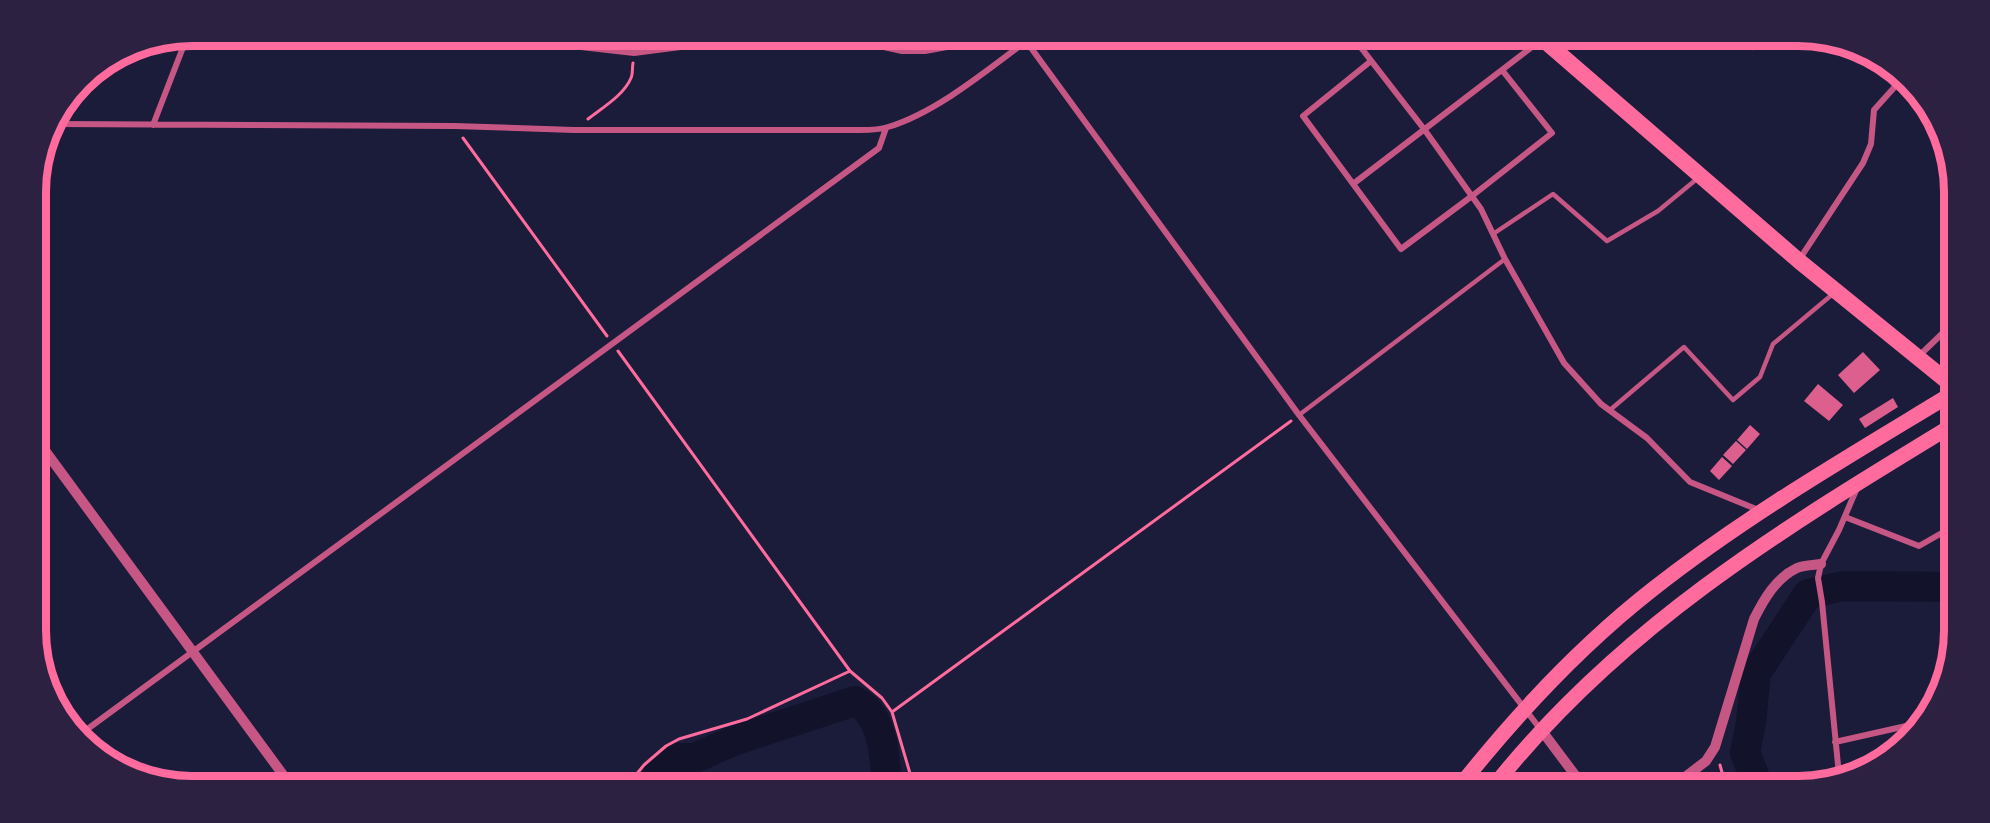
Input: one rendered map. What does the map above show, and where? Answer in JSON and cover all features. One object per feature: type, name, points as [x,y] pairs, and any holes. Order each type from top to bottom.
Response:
[{"type":"highway","points":[[1551,46],[1799,261],[1944,378]]},
{"type":"main road","points":[[1468,776],[1563,669],[1660,584],[1762,511],[1944,399]]},
{"type":"main road","points":[[1503,776],[1600,670],[1691,595],[1759,546],[1944,430]]},
{"type":"street","points":[[577,46],[634,52],[683,46]]},
{"type":"street","points":[[880,46],[902,51],[926,51],[953,46]]},
{"type":"street","points":[[64,124],[454,126],[574,130],[860,130],[886,128],[950,96],[1019,46]]},
{"type":"street","points":[[1030,46],[1299,415],[1576,776]]},
{"type":"street","points":[[1360,46],[1424,129],[1481,209],[1505,259],[1564,363],[1601,404],[1647,438],[1690,482],[1762,511]]},
{"type":"street","points":[[1353,184],[1530,46]]},
{"type":"street","points":[[153,125],[183,47]]},
{"type":"street","points":[[1371,61],[1303,116],[1401,249],[1552,133],[1502,70]]},
{"type":"street","points":[[1799,261],[1863,163],[1871,144],[1874,110],[1896,85]]},
{"type":"street","points":[[86,730],[879,148],[886,128]]},
{"type":"street","points":[[1919,357],[1944,332]]},
{"type":"street","points":[[46,452],[284,776]]},
{"type":"street","points":[[1838,771],[1818,578],[1821,564],[1845,517],[1859,482]]},
{"type":"street","points":[[1845,517],[1919,546],[1944,532]]},
{"type":"street","points":[[1686,776],[1706,761],[1715,747],[1754,619],[1763,600],[1781,578],[1798,567],[1821,564]]},
{"type":"street","points":[[1835,742],[1908,726]]},
{"type":"lane","points":[[1493,234],[1553,194],[1607,241],[1658,211],[1700,177]]},
{"type":"lane","points":[[1299,415],[1505,259]]},
{"type":"lane","points":[[1610,410],[1684,347],[1733,400],[1760,377],[1773,344],[1836,291]]},
{"type":"path","points":[[574,130],[616,97],[627,85],[632,77],[634,52]]},
{"type":"path","points":[[454,126],[850,671],[882,698],[892,712],[911,776]]},
{"type":"path","points":[[892,712],[1299,415]]},
{"type":"path","points":[[635,776],[666,746],[679,739],[747,719],[850,671]]},
{"type":"building","points":[[1863,352],[1880,370],[1854,393],[1838,375]]},
{"type":"building","points":[[1818,384],[1843,405],[1829,421],[1804,401]]},
{"type":"building","points":[[1893,398],[1898,407],[1865,428],[1859,419]]},
{"type":"building","points":[[1750,425],[1760,434],[1747,449],[1737,440]]},
{"type":"building","points":[[1736,441],[1746,450],[1733,464],[1723,455]]},
{"type":"building","points":[[1722,457],[1732,466],[1719,480],[1710,471]]},
{"type":"waterway","points":[[1754,776],[1745,753],[1756,673],[1808,594],[1843,586],[1944,587]]},
{"type":"waterway","points":[[655,776],[660,769],[675,758],[695,758],[733,741],[855,701],[872,716],[877,727],[884,751],[886,776]]}]
